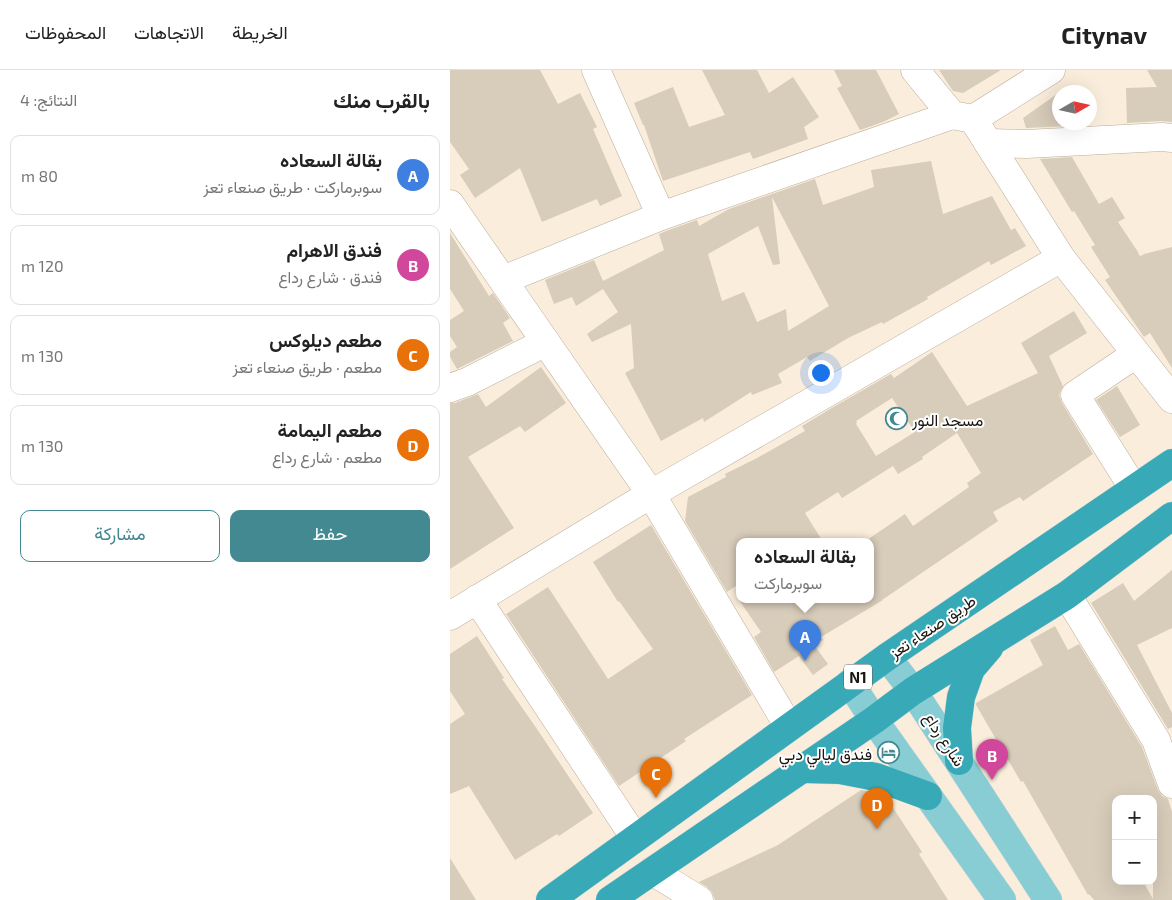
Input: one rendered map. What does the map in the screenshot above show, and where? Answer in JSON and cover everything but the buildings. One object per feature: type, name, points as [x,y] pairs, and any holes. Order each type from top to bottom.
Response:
[{"type":"highway","name":"طريق صنعاء تعز","points":[[550,900],[887,657],[1172,463]]},
{"type":"highway","points":[[610,900],[874,720],[913,690],[1067,595],[1172,516]]},
{"type":"highway","points":[[959,761],[958,728],[961,697],[972,669],[996,639]]},
{"type":"highway","points":[[803,768],[840,770],[876,777],[928,796]]},
{"type":"main road","name":"شارع رداع","points":[[887,657],[913,690],[1048,900]]},
{"type":"main road","points":[[850,683],[874,720],[1002,900]]},
{"type":"street","points":[[596,70],[661,216]]},
{"type":"street","points":[[915,70],[988,142],[1061,258],[1172,399]]},
{"type":"street","points":[[503,280],[661,216],[963,117],[1051,70]]},
{"type":"street","points":[[988,142],[1026,144],[1172,138]]},
{"type":"street","points":[[450,204],[651,494],[789,727]]},
{"type":"street","points":[[450,616],[651,494],[1061,258]]},
{"type":"street","points":[[450,388],[467,382],[546,342]]},
{"type":"street","points":[[1134,489],[1075,395],[1136,354]]},
{"type":"street","points":[[1067,595],[1156,740],[1172,784]]},
{"type":"street","points":[[477,599],[636,838]]},
{"type":"street","points":[[652,871],[699,900]]},
{"type":"place","name":"مسجد النور","points":[[896,419]]},
{"type":"place","name":"بقالة السعاده","points":[[805,661]]},
{"type":"place","name":"فندق ليالي دبي","points":[[888,753]]},
{"type":"place","name":"فندق الاهرام","points":[[992,780]]},
{"type":"place","name":"مطعم ديلوكس","points":[[656,798]]},
{"type":"place","name":"مطعم اليمامة","points":[[877,829]]}]
